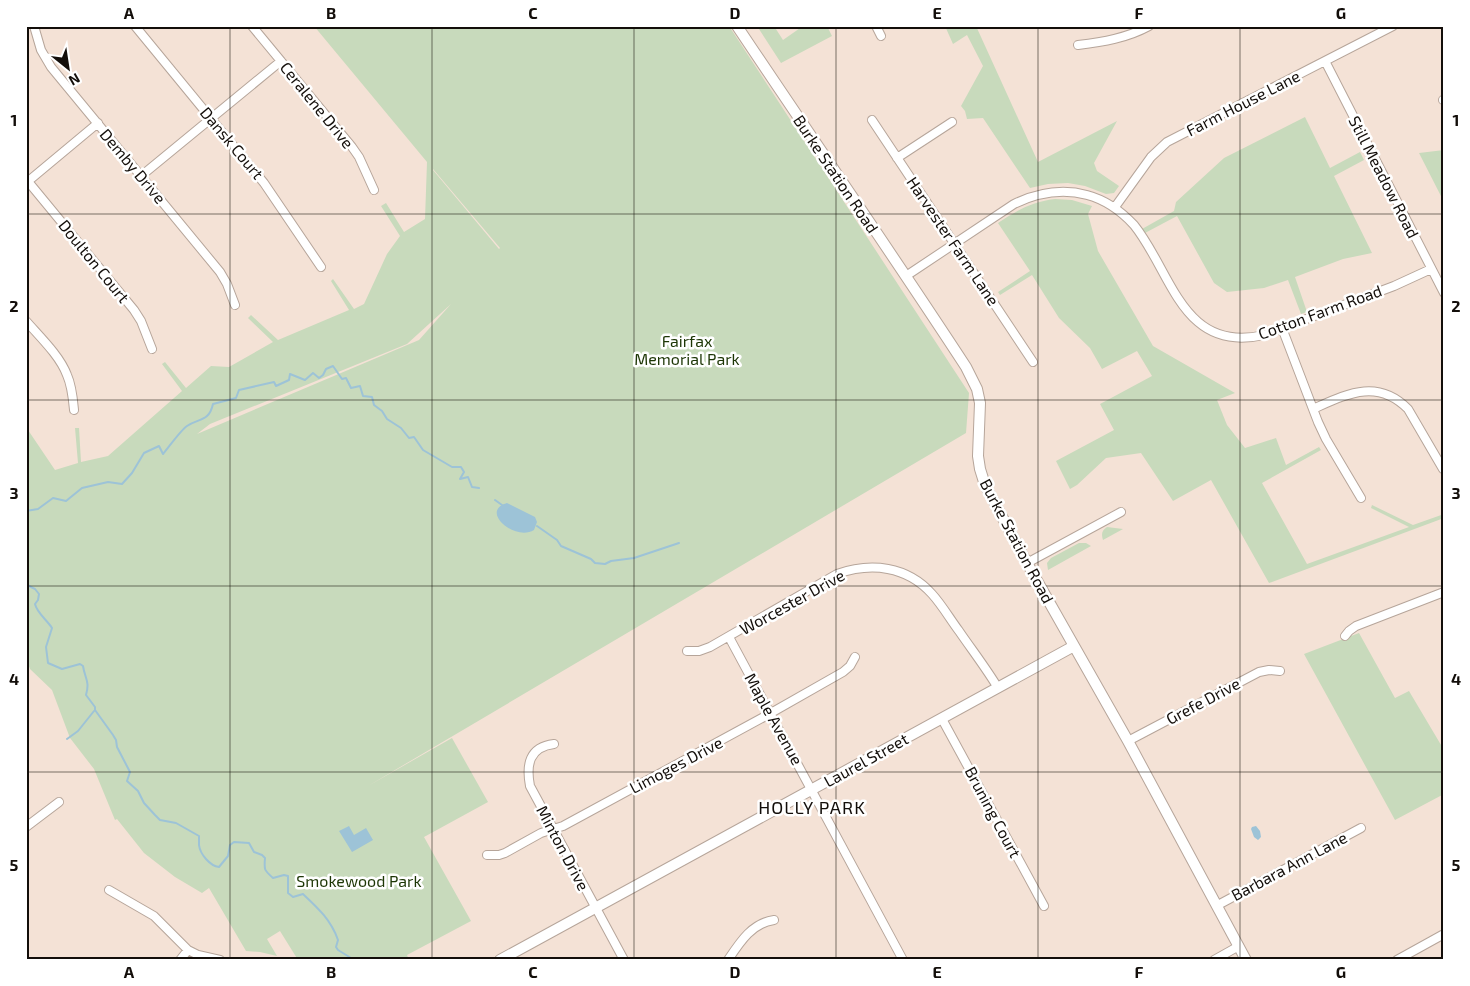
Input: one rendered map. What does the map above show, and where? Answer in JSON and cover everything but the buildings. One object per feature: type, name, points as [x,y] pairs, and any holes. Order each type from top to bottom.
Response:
[{"type":"street","name":"Demby Drive","points":[[34,26],[41,50],[48,63],[220,272],[235,305]]},
{"type":"street","name":"Dansk Court","points":[[135,26],[264,183],[320,266]]},
{"type":"street","name":"Ceralene Drive","points":[[252,26],[352,147],[359,157],[374,190]]},
{"type":"street","name":"Burke Station Road","points":[[737,26],[966,367],[975,384],[980,403],[978,456],[983,480],[1027,563],[1218,905],[1246,960]]},
{"type":"street","points":[[876,26],[880,36]]},
{"type":"street","points":[[1078,45],[1126,37],[1149,26]]},
{"type":"street","name":"Farm House Lane","points":[[1115,207],[1151,157],[1167,142],[1393,26]]},
{"type":"street","points":[[141,176],[281,61]]},
{"type":"street","name":"Still Meadow Road","points":[[1325,61],[1444,293]]},
{"type":"street","name":"Harvester Farm Lane","points":[[872,120],[1033,362]]},
{"type":"street","points":[[897,158],[952,122]]},
{"type":"street","points":[[27,181],[98,123]]},
{"type":"street","name":"Doulton Court","points":[[27,181],[134,310],[141,321],[152,349]]},
{"type":"street","name":"Cotton Farm Road","points":[[906,276],[1014,204],[1039,194],[1058,191],[1076,192],[1092,196],[1115,207],[1133,224],[1184,308],[1199,323],[1218,333],[1238,338],[1257,336],[1282,328],[1394,286],[1431,269]]},
{"type":"street","points":[[26,321],[64,368],[69,380],[74,410]]},
{"type":"street","points":[[1282,328],[1326,439],[1361,498]]},
{"type":"street","points":[[1313,409],[1362,391],[1376,391],[1391,395],[1408,409],[1443,469]]},
{"type":"street","points":[[1027,563],[1120,512]]},
{"type":"street","name":"Worcester Drive","points":[[688,651],[699,651],[710,647],[837,574],[855,568],[887,568],[911,577],[931,593],[996,686]]},
{"type":"street","points":[[1345,636],[1356,626],[1441,593]]},
{"type":"street","name":"Maple Avenue","points":[[729,637],[812,789],[900,959]]},
{"type":"street","name":"Laurel Street","points":[[500,960],[942,719],[996,686],[1074,646]]},
{"type":"street","name":"Limoges Drive","points":[[487,855],[506,853],[541,834],[563,826],[843,672],[850,666],[855,657]]},
{"type":"street","name":"Grefe Drive","points":[[1128,741],[1259,672],[1267,670],[1280,671]]},
{"type":"street","name":"Bruning Court","points":[[942,719],[1044,906]]},
{"type":"street","name":"Minton Drive","points":[[554,744],[542,746],[534,753],[529,763],[528,777],[530,786],[624,960]]},
{"type":"street","points":[[26,828],[59,802]]},
{"type":"street","name":"Barbara Ann Lane","points":[[1218,905],[1360,828]]},
{"type":"street","points":[[110,890],[154,916],[188,950],[198,955],[220,960]]},
{"type":"street","points":[[728,960],[742,940],[756,926],[774,920]]},
{"type":"street","points":[[1397,960],[1411,956],[1444,934]]},
{"type":"street","points":[[1214,960],[1239,946]]},
{"type":"street","points":[[180,960],[188,950]]},
{"type":"green space","name":"Fairfax Memorial Park","points":[[314,26],[729,26],[969,393],[966,433],[368,786],[452,738],[488,802],[424,837],[471,921],[407,955],[409,960],[298,960],[280,931],[267,939],[277,956],[246,951],[209,888],[202,893],[175,877],[144,853],[117,819],[115,820],[94,769],[70,738],[52,690],[30,669],[26,658],[26,415],[28,430],[55,470],[78,463],[75,428],[79,428],[81,462],[108,456],[182,391],[162,364],[165,362],[186,388],[211,366],[229,367],[273,342],[248,318],[251,315],[278,340],[349,310],[331,281],[333,279],[354,309],[364,304],[387,254],[400,236],[381,206],[386,203],[404,232],[425,219],[427,162]],"holes":[[[433,170],[500,248],[499,249]],[[451,304],[419,340],[197,434],[210,424],[407,344]]]},
{"type":"green space","points":[[757,26],[774,26],[783,40],[803,26],[827,26],[832,36],[781,63]]},
{"type":"green space","points":[[945,26],[976,26],[1038,162],[1117,121],[1094,163],[1097,171],[1119,186],[1114,193],[1106,194],[1085,186],[1068,183],[1048,184],[1030,188],[983,118],[967,119],[965,111],[961,106],[983,66],[967,35],[953,44]]},
{"type":"green space","points":[[1305,117],[1330,168],[1360,152],[1364,160],[1334,176],[1372,253],[1343,259],[1295,277],[1307,312],[1301,314],[1288,280],[1264,288],[1227,292],[1214,283],[1177,216],[1145,233],[1142,229],[1174,211],[1176,202],[1224,158]]},
{"type":"green space","points":[[1444,150],[1444,202],[1419,153]]},
{"type":"green space","points":[[1055,199],[1072,200],[1092,206],[1088,214],[1098,251],[1153,346],[1235,393],[1217,400],[1227,425],[1245,448],[1276,438],[1286,465],[1319,447],[1321,450],[1262,483],[1307,564],[1409,527],[1371,508],[1372,505],[1413,525],[1444,514],[1444,518],[1269,583],[1211,480],[1173,501],[1141,453],[1106,458],[1077,485],[1070,489],[1056,461],[1114,430],[1100,404],[1152,376],[1137,351],[1102,369],[1090,348],[1059,318],[1032,275],[1000,295],[998,292],[1030,271],[998,223],[1025,207]]},
{"type":"green space","points":[[1107,527],[1123,529],[1103,540],[1102,532]]},
{"type":"green space","points":[[1079,543],[1086,543],[1091,546],[1048,570],[1047,563],[1051,558]]},
{"type":"green space","points":[[1359,633],[1395,698],[1409,691],[1444,750],[1444,794],[1395,820],[1304,654]]},
{"type":"water","points":[[507,503],[535,517],[537,522],[534,530],[526,533],[518,532],[503,524],[498,518],[497,512],[499,507]]},
{"type":"water","points":[[349,826],[354,835],[366,828],[373,840],[352,852],[339,831]]},
{"type":"water","points":[[1256,826],[1260,831],[1261,837],[1258,840],[1254,837],[1251,829]]},
{"type":"waterway","points":[[26,511],[38,509],[53,498],[66,501],[82,488],[108,482],[122,484],[132,473],[144,453],[159,446],[163,454],[184,428],[206,417],[213,404],[236,398],[239,390],[274,382],[276,386],[289,380],[290,374],[305,380],[313,373],[319,378],[326,369],[333,366],[342,379],[346,378],[351,388],[360,386],[363,396],[372,397],[374,405],[382,411],[387,419],[401,428],[409,438],[414,437],[423,450],[452,467],[461,467],[464,472],[460,479],[468,477],[472,487],[479,488]]},
{"type":"waterway","points":[[495,500],[502,505]]},
{"type":"waterway","points":[[537,526],[557,540],[561,546],[591,559],[595,563],[605,564],[611,561],[634,558],[679,543]]},
{"type":"waterway","points":[[26,581],[39,594],[35,604],[36,607],[52,628],[46,647],[48,663],[62,669],[80,664],[83,666],[87,683],[86,695],[116,740],[117,747],[130,772],[127,781],[138,791],[144,803],[160,820],[176,823],[199,836],[201,852],[209,862],[216,866],[219,867],[228,856],[230,845],[234,842],[249,843],[254,852],[265,858],[265,869],[273,878],[284,875],[288,876],[288,893],[293,897],[303,894],[324,915],[332,926],[338,940],[336,947],[351,958],[351,960]]},
{"type":"waterway","points":[[67,739],[78,731],[94,711]]},
{"type":"district","name":"HOLLY PARK","points":[[812,808]]},
{"type":"park label","name":"Smokewood Park","points":[[359,881]]}]
